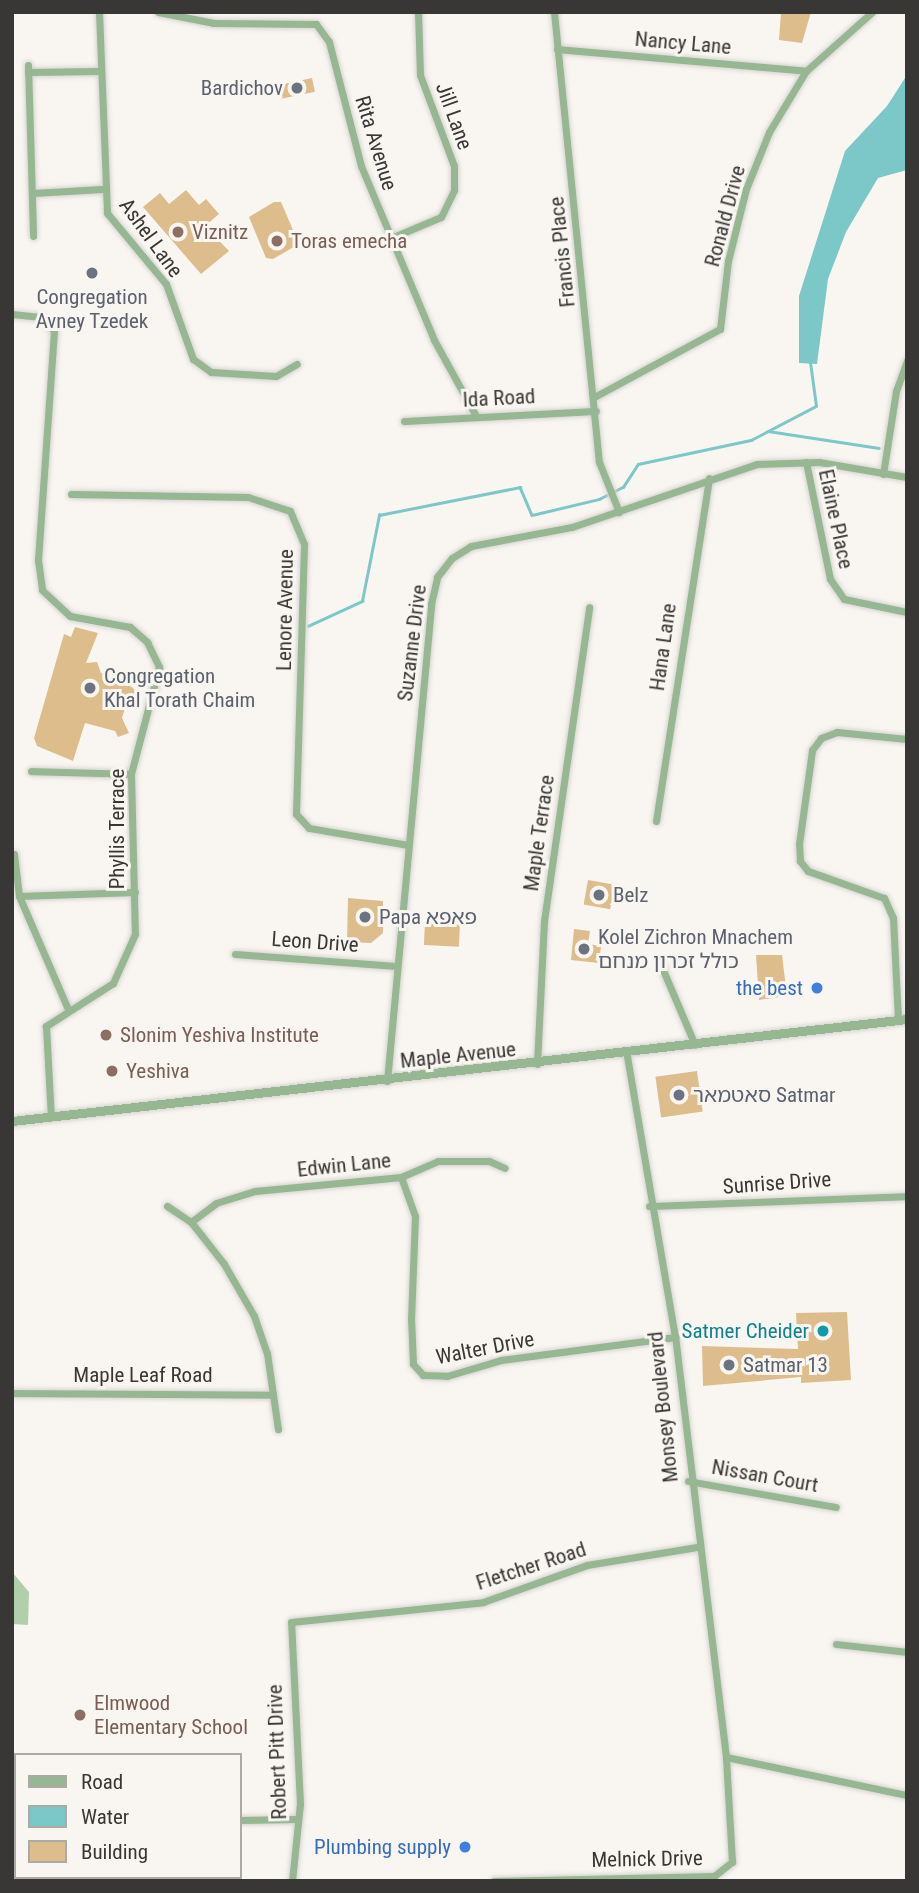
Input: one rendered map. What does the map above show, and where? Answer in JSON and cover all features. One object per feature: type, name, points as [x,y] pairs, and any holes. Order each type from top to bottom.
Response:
[{"type":"street","name":"Ashel Lane","points":[[99,12],[102,189],[107,213],[166,284],[193,359],[211,372],[276,376],[297,363]]},
{"type":"street","name":"Rita Avenue","points":[[158,12],[214,23],[316,24],[329,42],[361,166],[434,341],[475,416]]},
{"type":"street","name":"Jill Lane","points":[[391,238],[440,217],[454,190],[454,166],[420,75],[418,12]]},
{"type":"street","name":"Francis Place","points":[[554,12],[596,396],[599,462],[615,496],[619,512]]},
{"type":"street","name":"Ronald Drive","points":[[596,396],[720,329],[728,261],[746,188],[769,132],[806,71],[872,12]]},
{"type":"street","name":"Nancy Lane","points":[[556,49],[806,71]]},
{"type":"street","points":[[33,236],[28,69],[99,71]]},
{"type":"street","name":"Ashel Lane","points":[[33,193],[102,189]]},
{"type":"street","name":"Phyllis Terrace","points":[[12,314],[42,317],[54,331],[38,559],[42,590],[70,616],[130,627],[147,642],[159,667],[131,774],[135,933],[121,972],[103,992],[49,1020],[44,1033],[51,1117]]},
{"type":"street","points":[[883,474],[907,359]]},
{"type":"street","name":"Ida Road","points":[[404,421],[596,411]]},
{"type":"street","name":"Suzanne Drive","points":[[387,1081],[393,966],[437,577],[471,546],[572,527],[709,478],[757,464],[806,462],[907,477]]},
{"type":"street","name":"Elaine Place","points":[[806,462],[830,579],[844,599],[907,612]]},
{"type":"street","name":"Hana Lane","points":[[656,821],[709,478]]},
{"type":"street","name":"Lenore Avenue","points":[[71,494],[248,497],[290,511],[304,544],[296,814],[309,828],[408,845]]},
{"type":"street","name":"Maple Terrace","points":[[537,1065],[544,921],[589,607]]},
{"type":"street","points":[[903,1019],[893,918],[884,898],[808,871],[800,861],[799,844],[812,750],[821,738],[837,732],[907,739]]},
{"type":"street","points":[[31,771],[131,774]]},
{"type":"street","points":[[14,854],[19,896],[68,1009]]},
{"type":"street","points":[[19,896],[135,892]]},
{"type":"street","name":"Leon Drive","points":[[235,954],[393,966]]},
{"type":"street","points":[[660,963],[695,1045]]},
{"type":"street","name":"Maple Avenue","points":[[12,1121],[627,1055],[903,1019]]},
{"type":"street","name":"Monsey Boulevard","points":[[627,1055],[649,1206],[675,1336],[688,1481],[726,1757]]},
{"type":"street","name":"Edwin Lane","points":[[191,1222],[216,1203],[254,1191],[401,1177],[438,1161],[489,1161],[505,1168]]},
{"type":"street","name":"Walter Drive","points":[[401,1177],[415,1216],[413,1364],[423,1375],[447,1376],[500,1360],[675,1336]]},
{"type":"street","name":"Sunrise Drive","points":[[649,1206],[907,1196]]},
{"type":"street","points":[[167,1206],[191,1222],[224,1264],[254,1316],[273,1395],[278,1429]]},
{"type":"street","name":"Maple Leaf Road","points":[[12,1393],[273,1395]]},
{"type":"street","name":"Nissan Court","points":[[688,1481],[836,1507]]},
{"type":"street","name":"Fletcher Road","points":[[291,1622],[483,1602],[587,1565],[697,1547]]},
{"type":"street","name":"Robert Pitt Drive","points":[[291,1622],[298,1819],[292,1881]]},
{"type":"street","points":[[836,1644],[907,1651]]},
{"type":"street","points":[[726,1757],[907,1795]]},
{"type":"street","name":"Melnick Drive","points":[[494,1881],[657,1880],[725,1872],[734,1843],[726,1757]]},
{"type":"street","points":[[242,1820],[298,1819]]},
{"type":"street","points":[[725,1872],[729,1881]]},
{"type":"green space","points":[[12,1572],[29,1592],[28,1625],[12,1624]]},
{"type":"water","points":[[907,75],[907,170],[878,178],[846,232],[828,279],[817,364],[799,363],[799,296],[845,151],[887,106]]},
{"type":"building","points":[[781,12],[811,12],[802,43],[779,40]]},
{"type":"building","name":"Bardichov","points":[[312,78],[315,92],[282,99],[279,85]]},
{"type":"building","points":[[186,190],[199,205],[206,199],[219,214],[205,226],[229,251],[201,274],[143,207],[160,193],[169,204]]},
{"type":"building","points":[[274,202],[281,202],[299,244],[273,259],[266,258],[249,217]]},
{"type":"building","name":"Congregation Khal Torath Chaim","points":[[75,627],[98,633],[86,663],[97,662],[101,673],[123,680],[141,695],[127,701],[122,718],[129,733],[118,737],[115,731],[85,723],[73,761],[37,746],[34,738],[64,634],[71,637]]},
{"type":"building","name":"Belz","points":[[588,880],[615,885],[610,909],[584,905]]},
{"type":"building","name":"Papa פאפא","points":[[348,898],[383,901],[383,933],[371,943],[347,942]]},
{"type":"building","points":[[425,923],[460,925],[459,947],[424,945]]},
{"type":"building","points":[[574,929],[590,931],[588,944],[601,946],[599,963],[571,960]]},
{"type":"building","points":[[756,955],[782,955],[787,996],[759,1000]]},
{"type":"building","name":"סאטמאר Satmar","points":[[697,1071],[703,1112],[661,1117],[655,1077]]},
{"type":"building","name":"Satmer Cheider","points":[[847,1312],[851,1380],[801,1383],[801,1377],[703,1386],[702,1346],[798,1349],[796,1313]]},
{"type":"waterway","points":[[308,626],[362,601],[379,515],[520,487],[532,515],[599,499],[623,487],[638,464],[751,440],[816,406],[810,362]]},
{"type":"waterway","points":[[768,431],[879,448]]},
{"type":"place","name":"Bardichov","points":[[297,88]]},
{"type":"place","name":"Viznitz","points":[[178,232]]},
{"type":"place","name":"Toras emecha","points":[[277,241]]},
{"type":"place","name":"Congregation Avney Tzedek","points":[[92,273]]},
{"type":"place","name":"Congregation Khal Torath Chaim","points":[[90,688]]},
{"type":"place","name":"Belz","points":[[599,895]]},
{"type":"place","name":"Papa פאפא","points":[[365,917]]},
{"type":"place","name":"Kolel Zichron Mnachem כולל זכרון מנחם","points":[[584,949]]},
{"type":"place","name":"the best","points":[[817,988]]},
{"type":"place","name":"Slonim Yeshiva Institute","points":[[106,1035]]},
{"type":"place","name":"Yeshiva","points":[[112,1071]]},
{"type":"place","name":"סאטמאר Satmar","points":[[679,1095]]},
{"type":"place","name":"Satmer Cheider","points":[[823,1331]]},
{"type":"place","name":"Satmar 13","points":[[729,1365]]},
{"type":"place","name":"Elmwood Elementary School","points":[[80,1715]]},
{"type":"place","name":"Plumbing supply","points":[[465,1847]]}]
